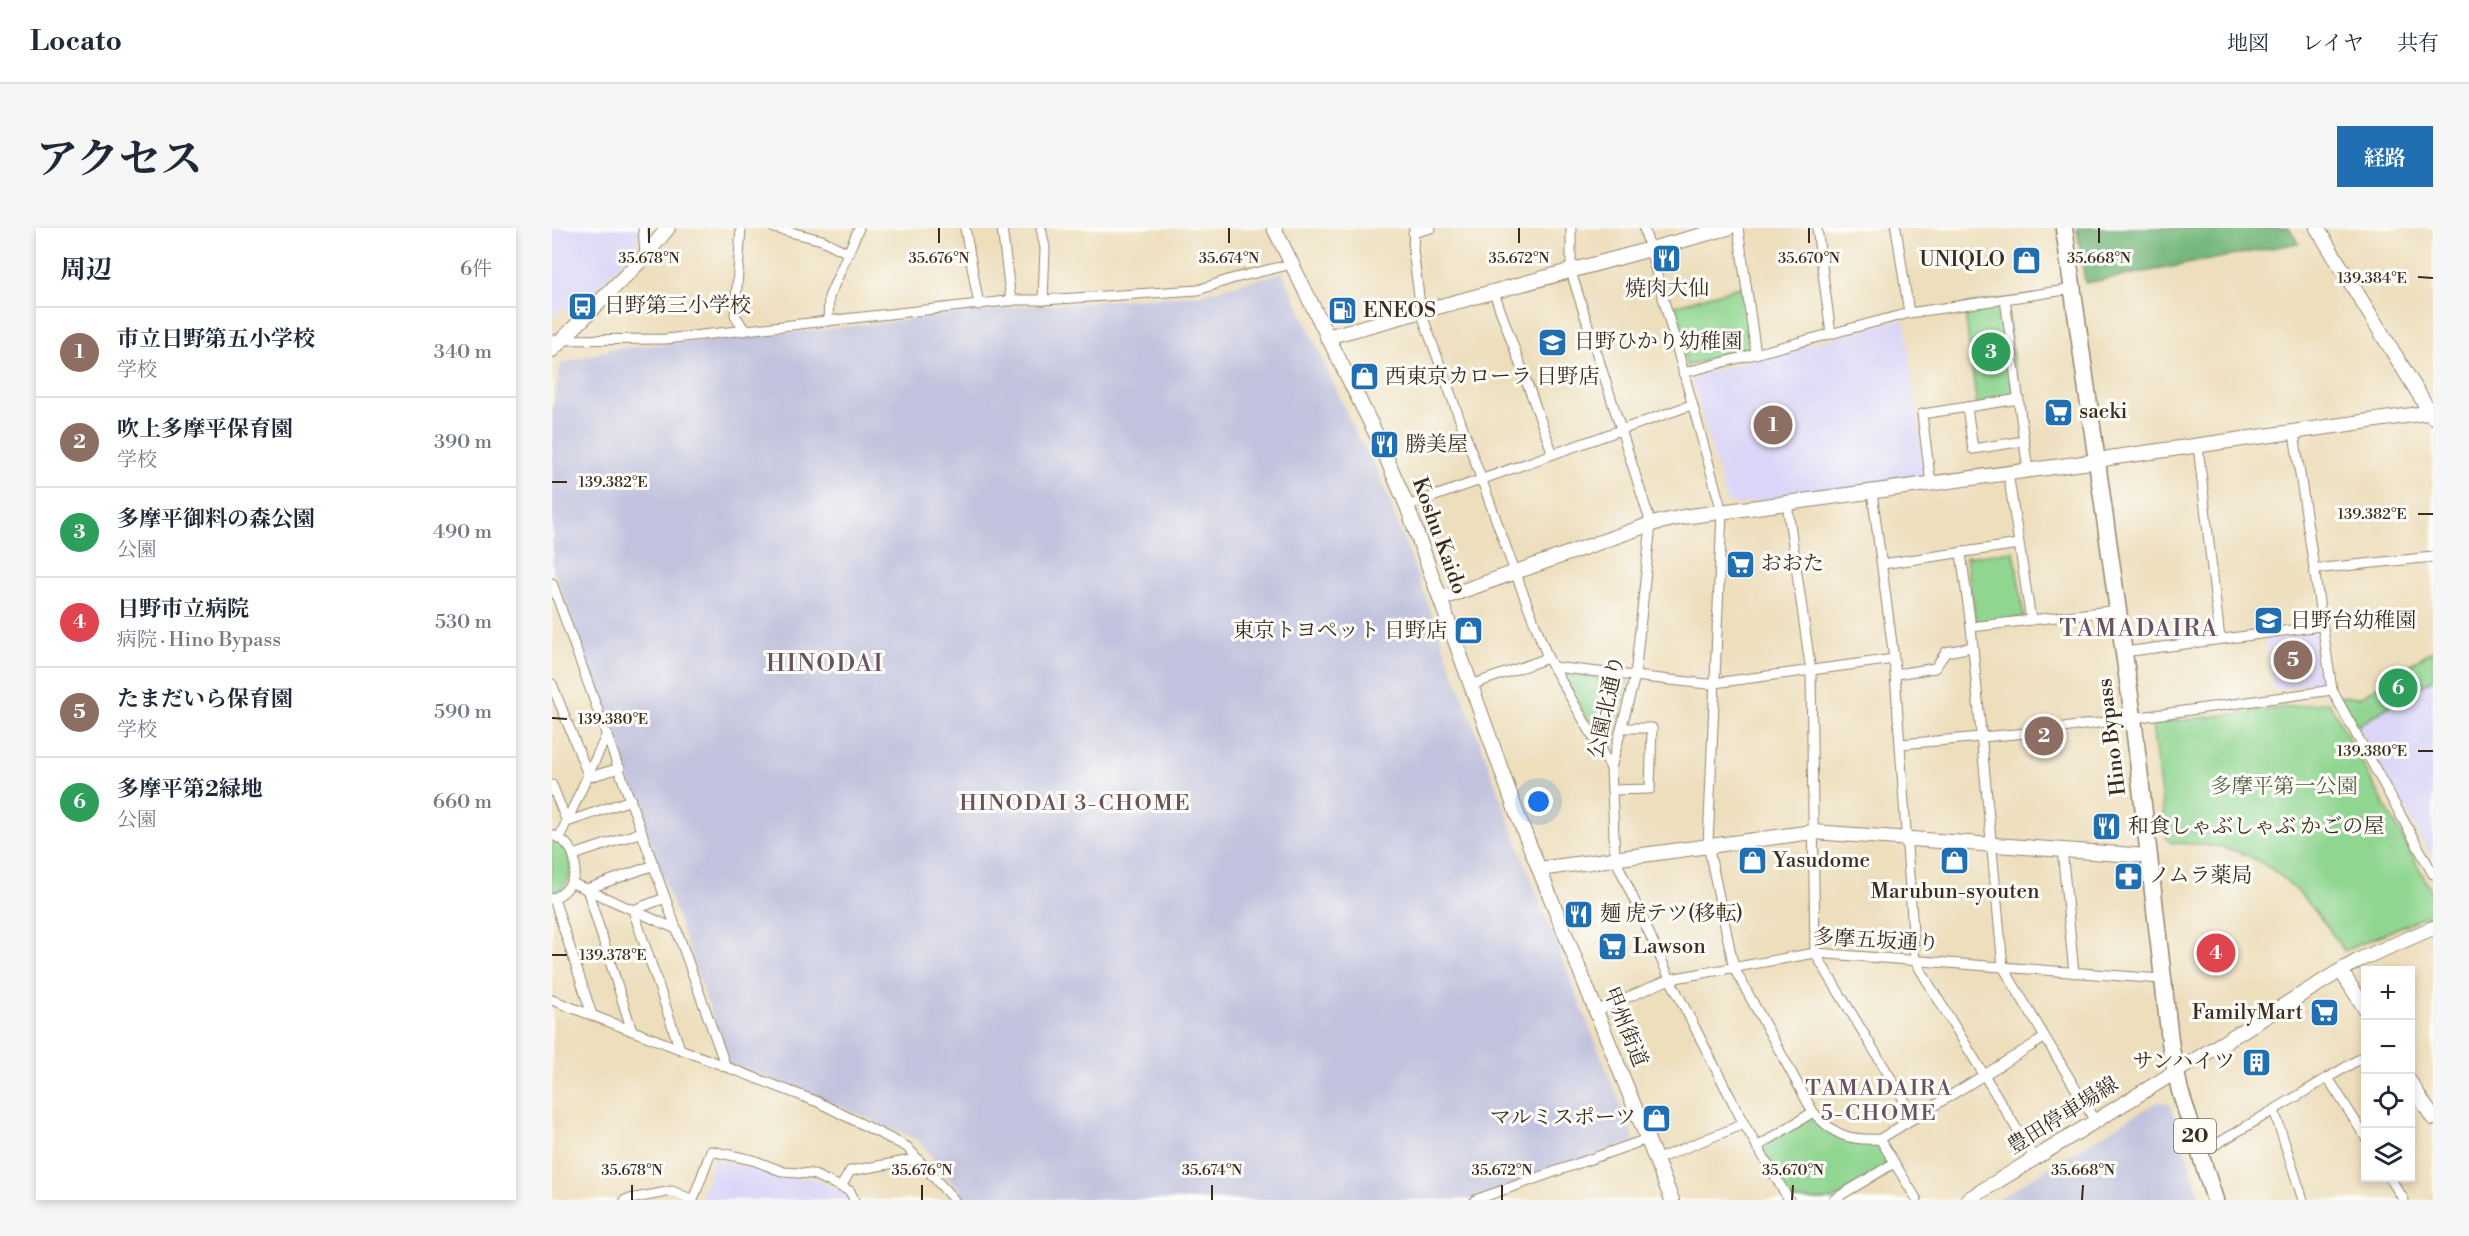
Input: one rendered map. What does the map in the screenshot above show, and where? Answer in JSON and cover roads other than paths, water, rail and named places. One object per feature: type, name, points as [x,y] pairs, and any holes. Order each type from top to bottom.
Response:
[{"type":"highway","name":"Hino Bypass","points":[[2064,228],[2133,717],[2175,1071],[2216,1200]]},
{"type":"street","points":[[643,228],[645,256]]},
{"type":"street","points":[[555,343],[645,256],[668,228]]},
{"type":"street","points":[[741,228],[735,315],[745,331]]},
{"type":"street","points":[[774,228],[822,240],[848,253]]},
{"type":"street","points":[[828,321],[829,297],[860,228]]},
{"type":"street","points":[[965,228],[979,305]]},
{"type":"street","points":[[1002,228],[1011,301]]},
{"type":"street","points":[[1041,228],[1045,248],[1043,300]]},
{"type":"street","name":"Koshu Kaido","points":[[1274,228],[1377,436],[1407,506],[1539,869]]},
{"type":"street","points":[[1431,228],[1414,230],[1413,250],[1421,312],[1515,572],[1551,663],[1611,768]]},
{"type":"street","name":"公園北通り","points":[[1571,228],[1571,272],[1651,524],[1635,676],[1611,768],[1615,858],[1670,978],[1744,1124],[1789,1200]]},
{"type":"street","points":[[1644,228],[1722,512],[1708,845],[1734,968],[1813,1112],[1825,1125],[1841,1136],[1861,1141],[1880,1139],[2044,1038]]},
{"type":"street","points":[[1327,337],[1728,228]]},
{"type":"street","points":[[1738,228],[1756,354]]},
{"type":"street","points":[[1816,228],[1831,334]]},
{"type":"street","points":[[1896,228],[1909,313]]},
{"type":"street","points":[[1440,599],[1651,524],[1683,517],[2432,414],[2317,228]]},
{"type":"street","points":[[555,343],[666,339],[1011,301],[1198,290],[1231,279],[1292,264]]},
{"type":"street","points":[[1683,373],[1909,313],[2073,289]]},
{"type":"street","points":[[1494,293],[1553,454]]},
{"type":"street","points":[[2005,299],[2028,471]]},
{"type":"street","points":[[1931,484],[1922,414],[2019,399]]},
{"type":"street","points":[[1407,506],[1691,405]]},
{"type":"street","points":[[1967,407],[1973,449],[2024,441]]},
{"type":"street","points":[[2294,433],[2332,690],[2433,874]]},
{"type":"street","points":[[2198,446],[2220,639]]},
{"type":"street","points":[[2008,473],[2031,620]]},
{"type":"street","points":[[1872,492],[1896,674],[1915,961],[2035,1159]]},
{"type":"street","points":[[1787,504],[1811,672],[1815,953],[1915,1118]]},
{"type":"street","points":[[1882,564],[2019,544]]},
{"type":"street","points":[[1961,553],[1973,647],[2002,967],[2096,1121]]},
{"type":"street","points":[[2314,570],[2433,557]]},
{"type":"street","points":[[552,583],[555,602],[620,768],[726,1067]]},
{"type":"street","points":[[1971,627],[2118,609]]},
{"type":"street","points":[[2124,652],[2321,626]]},
{"type":"street","points":[[1896,674],[1935,668],[1946,652],[1973,647]]},
{"type":"street","points":[[1472,685],[1551,663],[1635,676],[1714,684],[1894,659]]},
{"type":"street","points":[[552,684],[589,777]]},
{"type":"street","points":[[1901,744],[1981,738],[2332,690]]},
{"type":"street","points":[[1612,790],[1650,789],[1652,728],[1622,728]]},
{"type":"street","points":[[592,1015],[553,899],[562,895],[572,883],[576,873],[574,855],[566,842],[556,836],[567,822],[607,734]]},
{"type":"street","points":[[589,777],[620,768]]},
{"type":"street","points":[[552,785],[567,822]]},
{"type":"street","points":[[567,822],[631,800]]},
{"type":"street","points":[[574,855],[642,832]]},
{"type":"street","points":[[1539,869],[1813,832],[2148,856]]},
{"type":"street","points":[[2062,849],[2074,973]]},
{"type":"street","points":[[587,889],[654,865]]},
{"type":"street","name":"甲州街道","points":[[1539,869],[1672,1200]]},
{"type":"street","points":[[572,883],[676,929]]},
{"type":"street","points":[[587,889],[632,1031]]},
{"type":"street","points":[[633,910],[665,898]]},
{"type":"street","points":[[633,910],[680,1049]]},
{"type":"street","name":"豊田停車場線","points":[[1966,1200],[2341,970],[2433,928]]},
{"type":"street","name":"多摩五坂通り","points":[[1596,1011],[1670,978],[1815,953],[2163,979]]},
{"type":"street","points":[[2341,970],[2361,1002]]},
{"type":"street","points":[[552,1000],[818,1102],[907,1147],[954,1200]]},
{"type":"street","points":[[2200,1154],[2361,1058]]},
{"type":"street","points":[[2328,1078],[2361,1130]]},
{"type":"street","points":[[2415,1090],[2433,1118]]},
{"type":"street","points":[[2274,1110],[2303,1200]]},
{"type":"street","points":[[1757,1147],[1813,1112]]},
{"type":"street","points":[[1656,1160],[1744,1124]]},
{"type":"street","points":[[1475,1200],[1647,1139]]},
{"type":"street","points":[[1880,1139],[1917,1200]]},
{"type":"street","points":[[625,1200],[672,1191],[693,1200],[711,1151],[753,1160],[784,1172],[812,1174],[850,1191],[854,1200]]},
{"type":"street","points":[[841,1187],[850,1171],[917,1159]]},
{"type":"street","points":[[1833,1200],[1894,1164]]},
{"type":"street","points":[[2393,1182],[2404,1200]]},
{"type":"place","name":"焼肉大仙","points":[[1667,258]]},
{"type":"place","name":"UNIQLO","points":[[2026,260]]},
{"type":"place","name":"日野第三小学校","points":[[583,306]]},
{"type":"place","name":"ENEOS","points":[[1342,311]]},
{"type":"place","name":"日野ひかり幼稚園","points":[[1553,342]]},
{"type":"place","name":"多摩平御料の森公園","points":[[1991,352]]},
{"type":"place","name":"西東京カローラ 日野店","points":[[1364,377]]},
{"type":"place","name":"saeki","points":[[2058,412]]},
{"type":"place","name":"市立日野第五小学校","points":[[1773,425]]},
{"type":"place","name":"勝美屋","points":[[1384,445]]},
{"type":"place","name":"おおた","points":[[1740,564]]},
{"type":"place","name":"日野台幼稚園","points":[[2269,621]]},
{"type":"place","name":"東京トヨペット 日野店","points":[[1468,631]]},
{"type":"place","name":"たまだいら保育園","points":[[2293,660]]},
{"type":"place","name":"多摩平第2緑地","points":[[2398,688]]},
{"type":"place","name":"吹上多摩平保育園","points":[[2044,736]]},
{"type":"place","name":"和食しゃぶしゃぶ かごの屋","points":[[2107,827]]},
{"type":"place","name":"Yasudome","points":[[1752,861]]},
{"type":"place","name":"Marubun-syouten","points":[[1955,861]]},
{"type":"place","name":"ノムラ薬局","points":[[2128,876]]},
{"type":"place","name":"麺 虎テツ(移転)","points":[[1579,914]]},
{"type":"place","name":"Lawson","points":[[1612,947]]},
{"type":"place","name":"日野市立病院","points":[[2216,953]]},
{"type":"place","name":"FamilyMart","points":[[2324,1013]]},
{"type":"place","name":"サンハイツ","points":[[2256,1062]]},
{"type":"place","name":"マルミスポーツ","points":[[1657,1118]]},
{"type":"district","name":"TAMADAIRA","points":[[2139,629]]},
{"type":"district","name":"HINODAI","points":[[825,664]]},
{"type":"district","name":"HINODAI 3-CHOME","points":[[1075,803]]},
{"type":"district","name":"TAMADAIRA 5-CHOME","points":[[1879,1100]]},
{"type":"park label","name":"多摩平第一公園","points":[[2284,787]]}]
